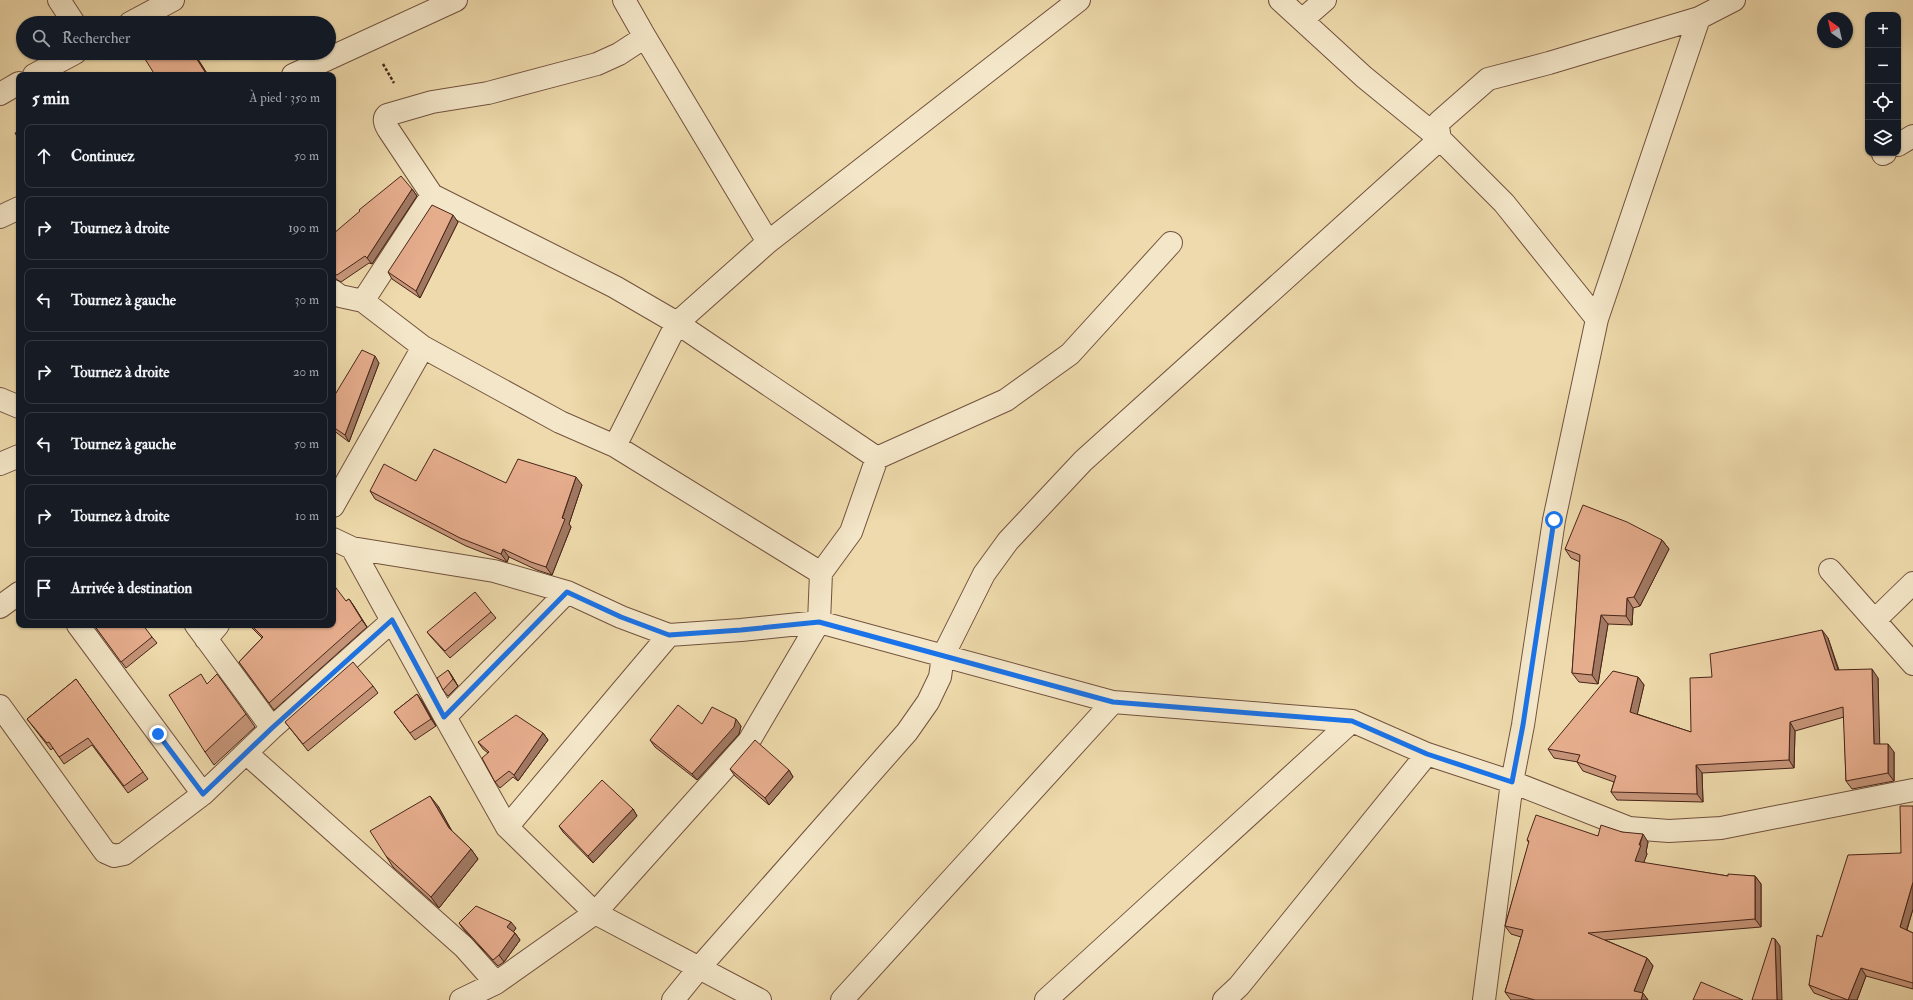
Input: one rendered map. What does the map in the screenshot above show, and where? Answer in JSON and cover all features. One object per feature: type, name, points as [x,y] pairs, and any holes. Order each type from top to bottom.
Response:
[{"type":"street","points":[[59,0],[69,16]]},
{"type":"street","points":[[143,16],[173,0]]},
{"type":"street","points":[[336,56],[456,0]]},
{"type":"street","points":[[624,0],[768,242]]},
{"type":"street","points":[[615,446],[676,323],[768,242],[1079,0]]},
{"type":"street","points":[[1280,0],[1364,77],[1440,139],[1504,203],[1597,319]]},
{"type":"street","points":[[1302,20],[1325,0]]},
{"type":"street","points":[[1440,139],[1438,127],[1439,122],[1488,79],[1549,63],[1699,18],[1734,0]]},
{"type":"street","points":[[1484,1000],[1512,782],[1523,725],[1554,520],[1597,319],[1699,18]]},
{"type":"street","points":[[646,38],[619,54],[597,64],[488,93],[432,102],[387,115],[385,118],[385,123],[432,195],[615,288],[676,323],[877,458]]},
{"type":"street","points":[[39,72],[61,60]]},
{"type":"street","points":[[300,72],[327,60]]},
{"type":"street","points":[[0,94],[16,85]]},
{"type":"street","points":[[1901,144],[1913,136]]},
{"type":"street","points":[[673,1000],[699,968],[906,732],[928,702],[940,677],[943,656],[984,574],[1003,548],[1083,461],[1440,139]]},
{"type":"street","points":[[363,301],[432,195]]},
{"type":"street","points":[[0,217],[16,209]]},
{"type":"street","points":[[462,1000],[497,992],[528,960],[595,914],[749,741],[819,622],[821,573],[851,532],[877,458],[1006,400],[1070,354],[1171,244]]},
{"type":"street","points":[[336,298],[363,301],[423,347],[560,422],[615,446],[821,573]]},
{"type":"street","points":[[336,501],[423,347]]},
{"type":"street","points":[[0,398],[16,406]]},
{"type":"street","points":[[0,464],[16,457]]},
{"type":"street","points":[[336,540],[352,548],[494,571],[567,592],[621,617],[669,635],[741,630],[819,622],[1113,702],[1352,721],[1427,754],[1512,782],[1629,828],[1669,831],[1721,828],[1913,790]]},
{"type":"street","points":[[352,548],[444,717],[507,827],[595,914],[760,1000]]},
{"type":"street","points":[[1830,570],[1913,664]]},
{"type":"street","points":[[1875,620],[1913,583]]},
{"type":"street","points":[[444,717],[567,592]]},
{"type":"street","points":[[0,607],[16,595]]},
{"type":"street","points":[[0,706],[105,852],[114,856],[124,854],[203,794],[272,728],[392,620]]},
{"type":"street","points":[[80,628],[203,794]]},
{"type":"street","points":[[207,630],[272,728]]},
{"type":"street","points":[[507,827],[669,635]]},
{"type":"street","points":[[842,1000],[1113,702]]},
{"type":"street","points":[[1046,1000],[1352,721]]},
{"type":"street","points":[[246,753],[464,947],[497,992]]},
{"type":"street","points":[[1224,1000],[1239,986],[1427,754]]},
{"type":"path","points":[[370,41],[408,110]]},
{"type":"building","points":[[146,60],[197,60],[205,72],[153,72]]},
{"type":"building","points":[[401,176],[412,189],[367,258],[365,256],[337,275],[336,231],[360,211],[359,210]]},
{"type":"building","points":[[432,205],[453,215],[416,291],[388,272]]},
{"type":"building","points":[[362,350],[375,356],[345,435],[336,429],[336,393]]},
{"type":"building","points":[[434,449],[506,483],[518,459],[576,477],[562,518],[565,519],[546,567],[503,549],[501,554],[460,538],[370,491],[384,464],[416,481]]},
{"type":"building","points":[[1583,505],[1627,522],[1662,540],[1634,597],[1627,598],[1626,616],[1601,615],[1592,675],[1572,673],[1580,555],[1565,549]]},
{"type":"building","points":[[336,588],[346,601],[349,599],[362,620],[269,703],[239,662],[263,637],[254,628],[336,628]]},
{"type":"building","points":[[475,592],[491,612],[445,651],[427,632]]},
{"type":"building","points":[[96,628],[145,628],[152,637],[121,662]]},
{"type":"building","points":[[1822,630],[1835,670],[1872,669],[1874,744],[1888,744],[1888,773],[1846,781],[1843,707],[1790,722],[1789,760],[1696,765],[1697,794],[1611,792],[1616,776],[1577,762],[1580,755],[1548,749],[1613,671],[1638,677],[1630,712],[1691,732],[1690,678],[1712,677],[1710,654]]},
{"type":"building","points":[[353,662],[373,686],[303,744],[285,722]]},
{"type":"building","points":[[448,670],[453,679],[443,690],[437,678]]},
{"type":"building","points":[[201,674],[207,684],[217,674],[246,714],[205,752],[169,695]]},
{"type":"building","points":[[76,679],[143,772],[124,786],[88,738],[59,757],[49,742],[47,743],[27,719]]},
{"type":"building","points":[[417,694],[431,719],[410,733],[394,712]]},
{"type":"building","points":[[678,705],[702,724],[712,707],[736,719],[734,727],[692,774],[650,740]]},
{"type":"building","points":[[516,715],[543,733],[514,775],[509,771],[495,782],[482,758],[489,752],[478,742]]},
{"type":"building","points":[[755,740],[789,770],[765,798],[730,769]]},
{"type":"building","points":[[602,780],[633,809],[588,856],[559,826]]},
{"type":"building","points":[[430,796],[449,828],[471,849],[431,897],[386,856],[370,831]]},
{"type":"building","points":[[1900,806],[1913,806],[1913,882],[1900,927],[1913,933],[1913,983],[1861,968],[1848,1000],[1809,985],[1817,935],[1822,937],[1848,855],[1901,853]]},
{"type":"building","points":[[1536,815],[1598,836],[1601,825],[1622,832],[1643,834],[1639,845],[1641,845],[1635,861],[1728,876],[1728,874],[1755,876],[1755,919],[1588,933],[1647,958],[1634,991],[1643,993],[1641,1000],[1535,1000],[1505,992],[1523,930],[1505,926],[1529,841],[1527,840]]},
{"type":"building","points":[[476,906],[511,922],[507,927],[515,933],[499,955],[493,960],[459,923]]},
{"type":"building","points":[[1772,938],[1775,939],[1777,1000],[1752,1000]]},
{"type":"building","points":[[1701,982],[1743,1000],[1693,1000]]},
{"type":"route","points":[[158,734],[203,794],[272,728],[392,620],[444,717],[567,592],[621,617],[669,635],[741,630],[819,622],[1113,702],[1352,721],[1427,754],[1512,782],[1523,725],[1554,520]]}]
